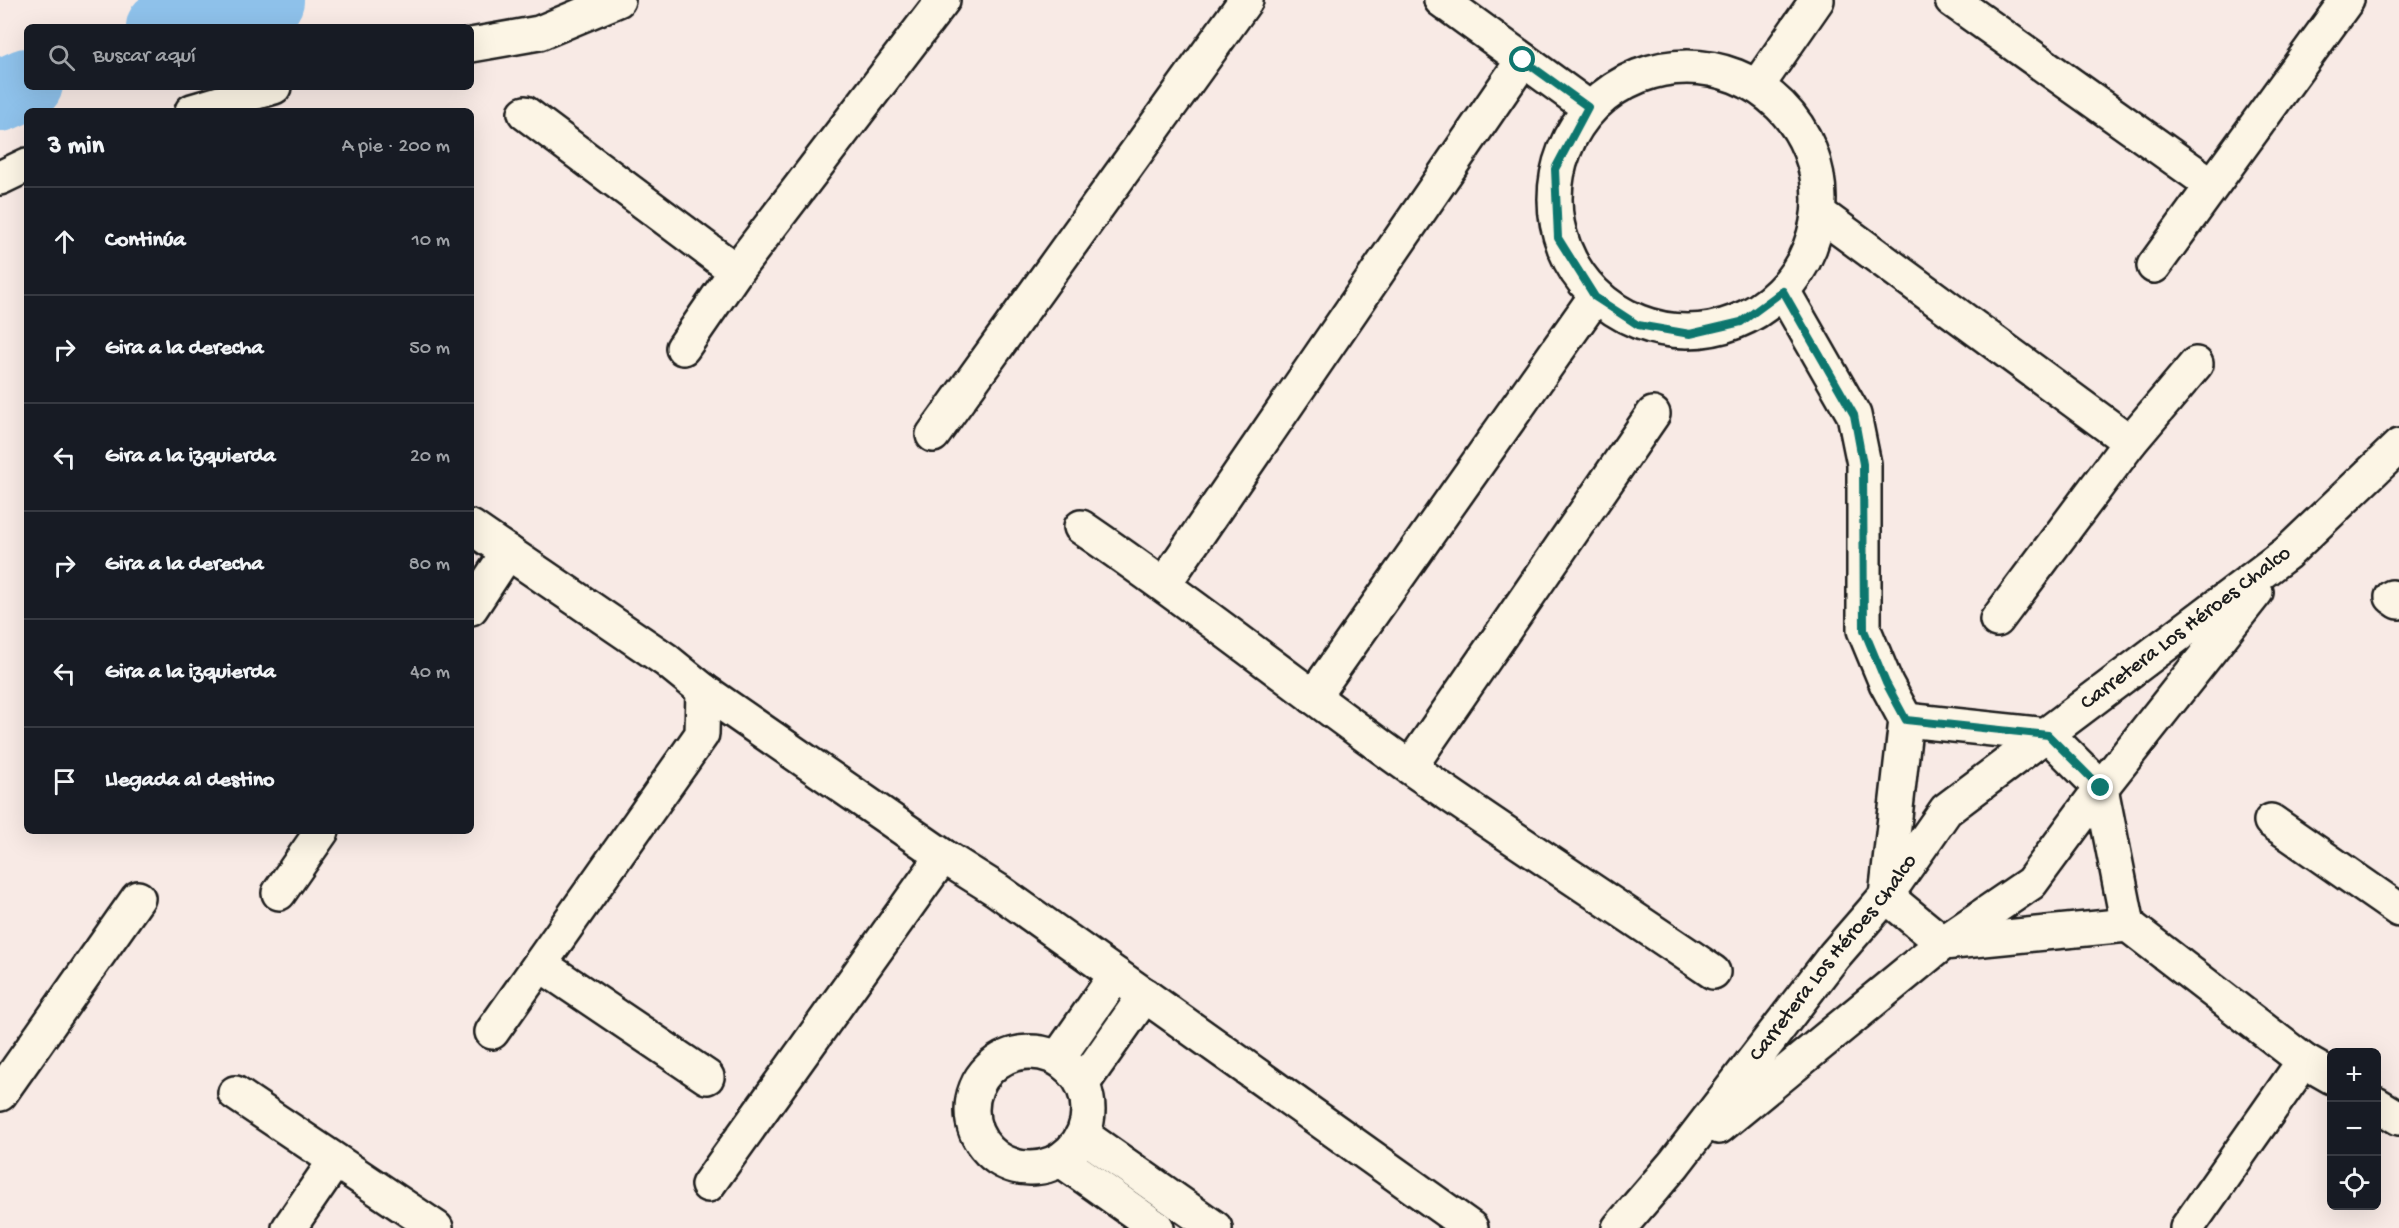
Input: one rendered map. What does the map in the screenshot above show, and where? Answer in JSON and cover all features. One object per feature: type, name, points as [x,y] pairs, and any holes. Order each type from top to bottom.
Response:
[{"type":"street","points":[[474,44],[539,33],[618,0]]},
{"type":"street","points":[[683,348],[736,271],[943,0]]},
{"type":"street","points":[[933,435],[1246,0]]},
{"type":"street","points":[[1758,85],[1817,0]]},
{"type":"street","points":[[1952,0],[2212,185]]},
{"type":"street","points":[[2154,266],[2347,0]]},
{"type":"street","points":[[1456,4],[1523,60],[1588,107]]},
{"type":"street","points":[[1164,584],[1523,60]]},
{"type":"street","points":[[1688,64],[1758,85],[1787,110],[1814,158],[1820,214],[1808,255],[1783,291],[1741,322],[1690,334],[1638,325],[1595,297],[1558,238],[1555,169],[1588,107],[1634,75],[1688,64]]},
{"type":"street","points":[[202,108],[264,90]]},
{"type":"street","points":[[525,113],[736,271]]},
{"type":"street","points":[[0,178],[24,166]]},
{"type":"street","points":[[1820,214],[2130,442]]},
{"type":"street","points":[[1783,291],[1854,415],[1863,464],[1864,630],[1886,683],[1906,720],[1886,896],[1943,944],[2128,925]]},
{"type":"street","points":[[1313,697],[1595,297]]},
{"type":"street","points":[[1997,620],[2130,442],[2196,364]]},
{"type":"street","points":[[1410,767],[1653,414]]},
{"type":"street","points":[[2287,553],[2399,446]]},
{"type":"street","points":[[1082,527],[1164,584],[1410,767],[1713,972]]},
{"type":"street","points":[[474,528],[666,660],[703,690],[997,891],[1471,1228]]},
{"type":"street","points":[[474,603],[508,552]]},
{"type":"street","name":"Carretera Los Héroes Chalco","points":[[1619,1228],[1674,1164],[1834,956],[1886,896],[1946,810],[2287,553]]},
{"type":"street","name":"Carretera Los Héroes Chalco","points":[[1674,1164],[1943,944],[2031,883],[2101,788],[2287,553]]},
{"type":"street","points":[[492,1032],[702,734],[703,690]]},
{"type":"street","points":[[1906,720],[2048,735],[2101,788],[2128,925],[2304,1060],[2327,1074]]},
{"type":"street","points":[[2271,821],[2399,910]]},
{"type":"street","points":[[279,893],[320,834]]},
{"type":"street","points":[[708,1185],[943,856]]},
{"type":"street","points":[[0,1094],[138,898]]},
{"type":"street","points":[[541,965],[707,1077]]},
{"type":"street","points":[[1058,1058],[1116,975]]},
{"type":"street","points":[[1083,1083],[1145,995]]},
{"type":"street","points":[[1032,1051],[1058,1058],[1072,1069],[1083,1083],[1089,1109],[1083,1135],[1074,1149],[1061,1160],[1035,1169],[1008,1165],[985,1150],[972,1126],[972,1098],[983,1073],[1005,1056],[1032,1051]]},
{"type":"street","points":[[2187,1228],[2304,1060]]},
{"type":"street","points":[[235,1093],[436,1228]]},
{"type":"street","points":[[2381,1107],[2399,1118]]},
{"type":"street","points":[[1083,1135],[1215,1228]]},
{"type":"street","points":[[1061,1160],[1157,1228]]},
{"type":"street","points":[[289,1228],[335,1161]]},
{"type":"waterway","points":[[169,24],[195,13],[268,0]]},
{"type":"waterway","points":[[0,96],[24,85]]},
{"type":"route","points":[[1523,60],[1588,107],[1555,169],[1558,238],[1595,297],[1638,325],[1690,334],[1741,322],[1783,291],[1854,415],[1863,464],[1864,630],[1886,683],[1906,720],[2048,735],[2101,788]]}]
